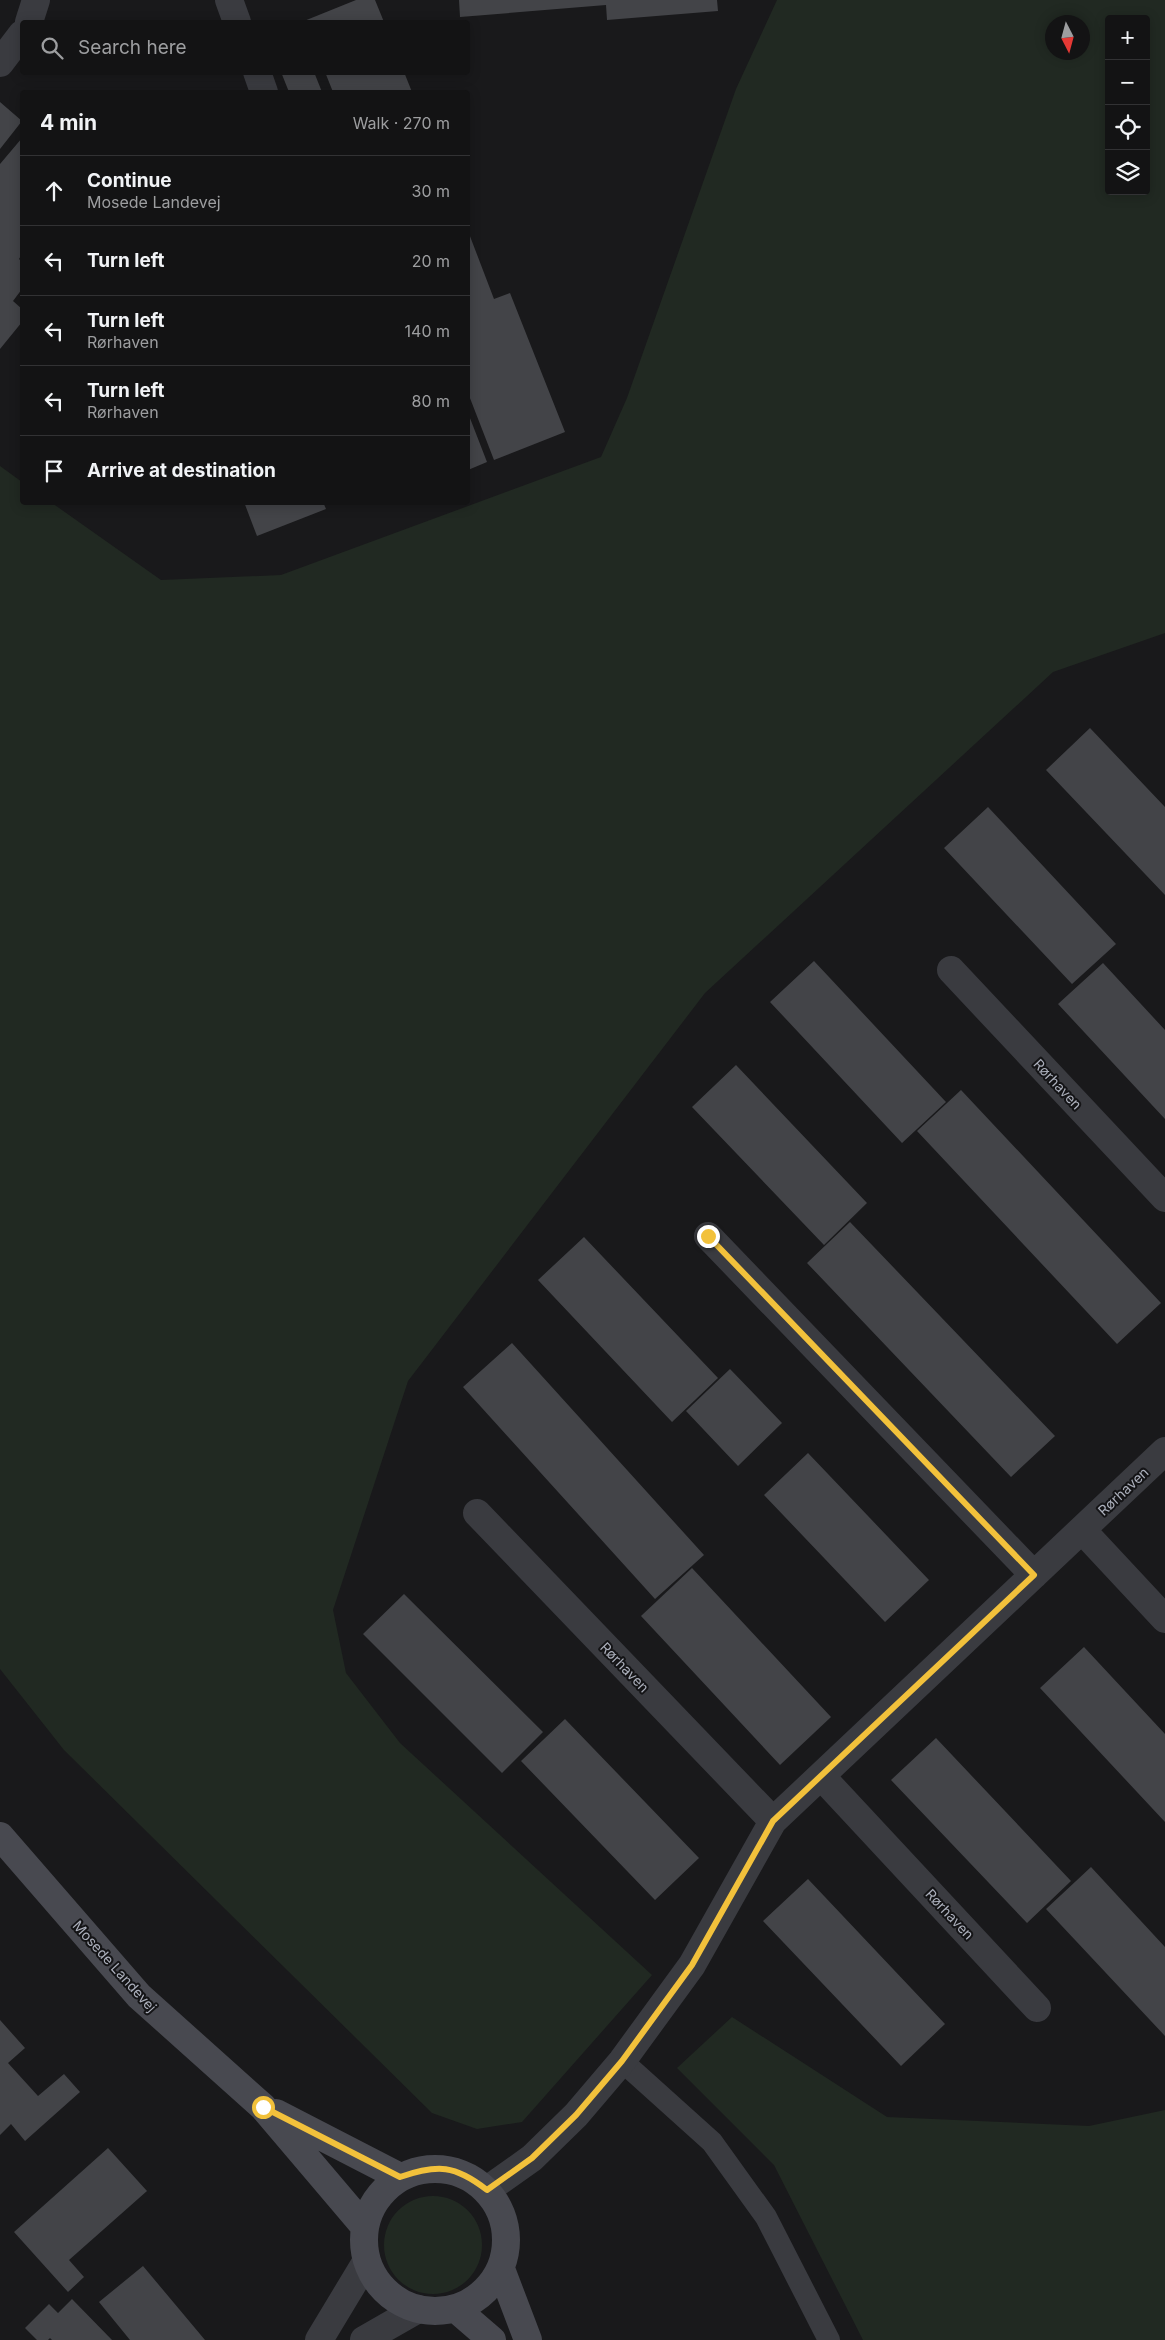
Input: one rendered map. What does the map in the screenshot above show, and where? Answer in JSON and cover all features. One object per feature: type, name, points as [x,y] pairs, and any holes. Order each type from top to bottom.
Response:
[{"type":"main road","name":"Mosede Landevej","points":[[0,1836],[139,1996],[263,2107],[364,2226]]},
{"type":"main road","name":"Mosede Landevej","points":[[263,2107],[400,2177]]},
{"type":"main road","points":[[422,2169],[446,2169],[468,2176],[487,2190],[499,2207],[506,2228],[507,2249],[501,2269],[490,2287],[474,2300],[456,2309],[437,2311],[418,2309],[401,2303],[386,2292],[374,2278],[366,2262],[363,2244],[364,2226],[375,2201],[384,2190],[400,2177],[422,2169]]},
{"type":"main road","points":[[501,2269],[528,2340]]},
{"type":"main road","points":[[456,2309],[492,2340]]},
{"type":"street","points":[[30,20],[36,0]]},
{"type":"street","points":[[228,0],[236,20]]},
{"type":"street","points":[[0,63],[20,37]]},
{"type":"street","points":[[258,75],[263,90]]},
{"type":"street","name":"Rørhaven","points":[[951,970],[1165,1198]]},
{"type":"street","points":[[708,1236],[1034,1575]]},
{"type":"street","name":"Rørhaven","points":[[487,2190],[532,2158],[576,2115],[622,2061],[692,1965],[773,1821],[1165,1451]]},
{"type":"street","name":"Rørhaven","points":[[477,1513],[773,1821]]},
{"type":"street","points":[[1082,1530],[1165,1619]]},
{"type":"street","name":"Rørhaven","points":[[822,1776],[1037,2008]]},
{"type":"street","points":[[319,2340],[366,2262]]},
{"type":"street","points":[[364,2340],[418,2309]]},
{"type":"lane","points":[[622,2061],[712,2142],[766,2218],[830,2340]]},
{"type":"shaded area","points":[[777,0],[1165,0],[1165,633],[1053,672],[705,993],[408,1381],[333,1610],[346,1673],[400,1743],[652,1975],[522,2122],[477,2129],[432,2113],[64,1750],[0,1669],[0,466],[20,481],[20,505],[55,505],[161,580],[281,575],[601,457],[627,398],[736,89]]},
{"type":"shaded area","points":[[732,2017],[887,2117],[1089,2126],[1165,2110],[1165,2340],[863,2340],[774,2165],[677,2068]]},
{"type":"shaded area","points":[[433,2196],[452,2200],[468,2210],[478,2226],[482,2245],[478,2264],[468,2280],[452,2290],[433,2294],[414,2290],[398,2280],[388,2264],[384,2245],[388,2226],[398,2210],[414,2200]]},
{"type":"building","points":[[356,0],[375,0],[383,20],[306,20]]},
{"type":"building","points":[[459,0],[717,0],[718,11],[607,20],[606,5],[460,17]]},
{"type":"building","points":[[282,75],[315,75],[321,90],[288,90]]},
{"type":"building","points":[[326,75],[405,75],[411,90],[332,90]]},
{"type":"building","points":[[0,102],[20,119],[20,124],[0,149]]},
{"type":"building","points":[[20,140],[20,292],[13,301],[20,307],[20,324],[0,349],[0,164]]},
{"type":"building","points":[[470,236],[494,299],[510,293],[565,432],[494,460],[470,398]]},
{"type":"building","points":[[470,418],[487,462],[470,469]]},
{"type":"building","points":[[245,505],[324,505],[326,509],[257,536]]},
{"type":"building","points":[[1090,728],[1165,807],[1165,895],[1046,770]]},
{"type":"building","points":[[988,807],[1116,944],[1072,984],[944,848]]},
{"type":"building","points":[[814,961],[946,1102],[902,1143],[770,1002]]},
{"type":"building","points":[[1103,963],[1165,1030],[1165,1119],[1058,1004]]},
{"type":"building","points":[[736,1065],[867,1203],[824,1245],[692,1107]]},
{"type":"building","points":[[961,1090],[1161,1303],[1117,1344],[917,1131]]},
{"type":"building","points":[[850,1222],[1055,1436],[1011,1477],[807,1263]]},
{"type":"building","points":[[584,1237],[718,1378],[672,1422],[538,1280]]},
{"type":"building","points":[[512,1343],[704,1555],[655,1599],[463,1387]]},
{"type":"building","points":[[730,1369],[782,1423],[738,1466],[686,1411]]},
{"type":"building","points":[[808,1453],[929,1580],[885,1622],[764,1495]]},
{"type":"building","points":[[692,1568],[831,1717],[780,1765],[641,1616]]},
{"type":"building","points":[[404,1594],[543,1732],[502,1773],[363,1634]]},
{"type":"building","points":[[1084,1647],[1165,1734],[1165,1822],[1040,1688]]},
{"type":"building","points":[[565,1719],[699,1858],[655,1900],[521,1761]]},
{"type":"building","points":[[936,1738],[1071,1881],[1027,1923],[891,1780]]},
{"type":"building","points":[[1091,1867],[1165,1947],[1165,2036],[1046,1909]]},
{"type":"building","points":[[808,1879],[945,2024],[901,2066],[763,1921]]},
{"type":"building","points":[[0,2020],[25,2048],[8,2063],[38,2096],[64,2074],[80,2092],[25,2141],[11,2124],[0,2135]]},
{"type":"building","points":[[108,2148],[147,2191],[69,2260],[84,2277],[68,2292],[14,2232]]},
{"type":"building","points":[[143,2266],[205,2340],[130,2340],[99,2302]]},
{"type":"building","points":[[72,2299],[112,2340],[52,2340],[50,2338],[48,2340],[37,2340],[25,2328],[49,2304],[58,2313]]},
{"type":"route","points":[[263,2107],[400,2177],[422,2169],[446,2169],[468,2176],[487,2190],[532,2158],[576,2115],[622,2061],[692,1965],[773,1821],[1034,1575],[708,1236]]}]
